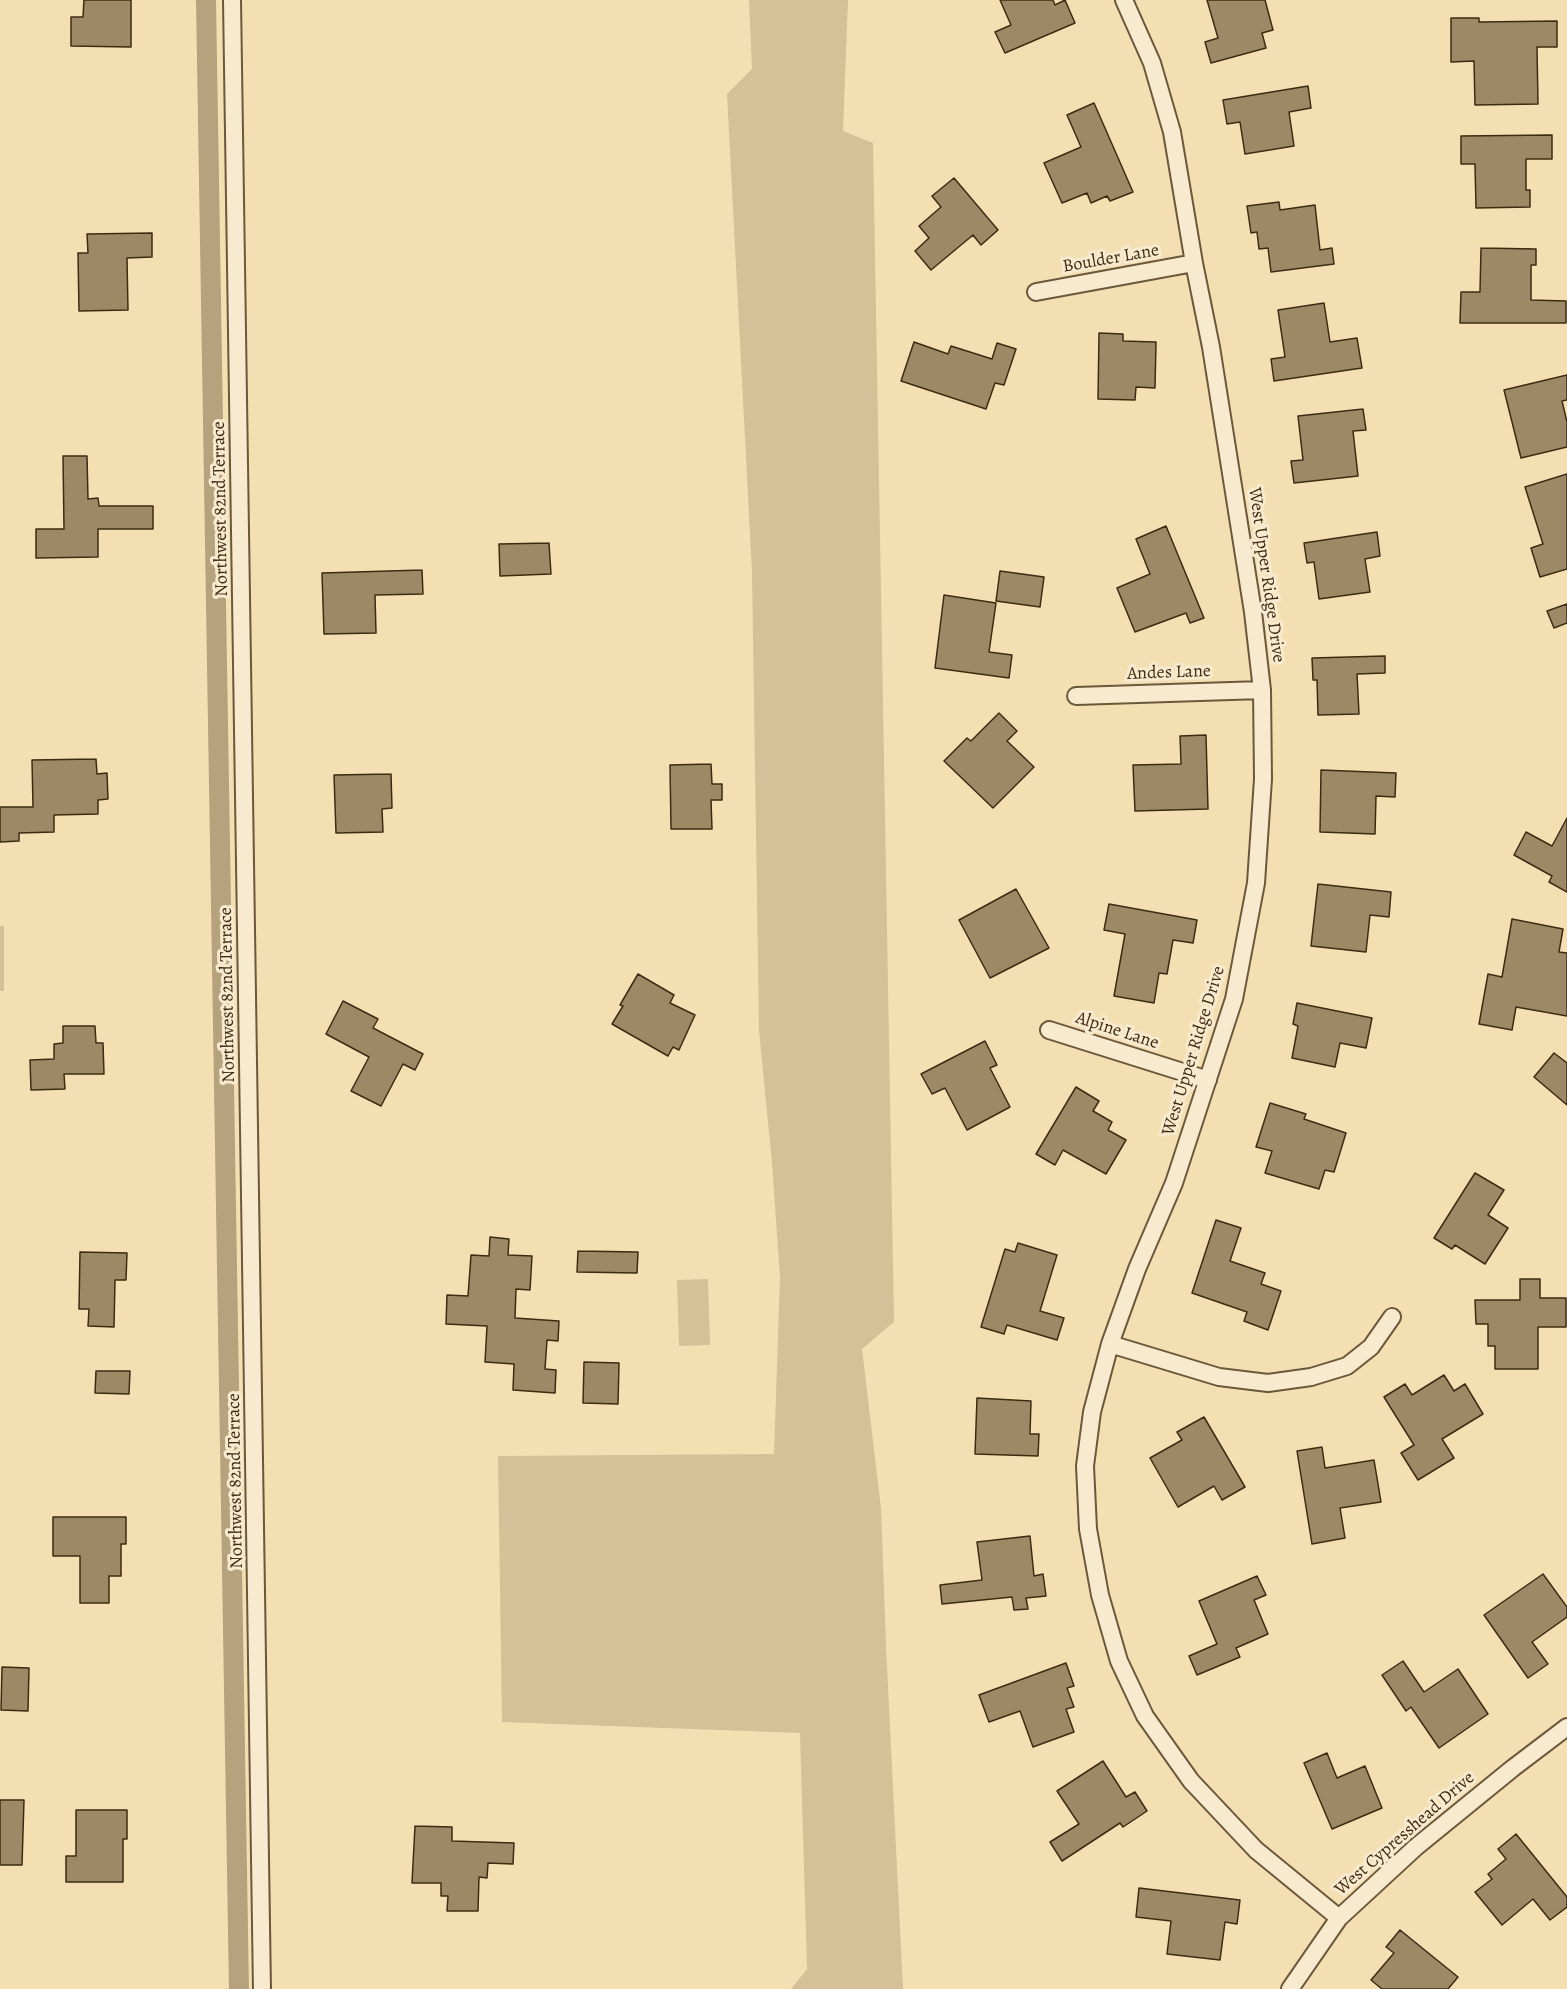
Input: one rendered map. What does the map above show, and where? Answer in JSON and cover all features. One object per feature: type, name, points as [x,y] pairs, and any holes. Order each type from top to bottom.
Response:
[{"type":"street","name":"Northwest 82nd Terrace","points":[[232,0],[262,1989]]},
{"type":"street","name":"West Upper Ridge Drive","points":[[1124,0],[1152,63],[1172,132],[1211,347],[1253,612],[1262,690],[1263,779],[1256,883],[1234,999],[1174,1183],[1137,1269],[1110,1344],[1092,1412],[1085,1467],[1088,1528],[1100,1595],[1119,1661],[1144,1716],[1191,1781],[1256,1850],[1339,1918]]},
{"type":"street","name":"Boulder Lane","points":[[1036,292],[1194,263]]},
{"type":"street","name":"Andes Lane","points":[[1076,696],[1262,690]]},
{"type":"street","name":"Alpine Lane","points":[[1049,1030],[1208,1080]]},
{"type":"street","points":[[1110,1344],[1218,1377],[1268,1383],[1311,1377],[1347,1366],[1371,1347],[1392,1317]]},
{"type":"street","name":"West Cypresshead Drive","points":[[1290,1989],[1339,1918],[1416,1847],[1567,1727]]},
{"type":"shaded area","points":[[749,0],[848,0],[843,131],[873,143],[894,1322],[862,1349],[881,1508],[903,1989],[791,1989],[807,1969],[800,1733],[502,1722],[498,1456],[774,1454],[780,1277],[759,1030],[752,572],[727,94],[752,69]]},
{"type":"shaded area","points":[[0,926],[4,926],[4,991],[0,991]]},
{"type":"shaded area","points":[[708,1279],[710,1345],[679,1346],[677,1280]]},
{"type":"building","points":[[84,0],[131,0],[131,47],[71,46],[71,17],[83,17]]},
{"type":"building","points":[[1000,0],[1053,0],[1055,5],[1065,0],[1075,23],[1005,53],[995,32],[1011,25]]},
{"type":"building","points":[[1207,0],[1265,0],[1273,30],[1262,33],[1266,48],[1211,63],[1205,42],[1218,38]]},
{"type":"building","points":[[1451,18],[1479,18],[1479,22],[1557,21],[1557,47],[1537,47],[1538,104],[1475,105],[1474,61],[1451,62]]},
{"type":"building","points":[[1308,86],[1311,108],[1289,112],[1294,146],[1245,154],[1240,122],[1227,124],[1223,100]]},
{"type":"building","points":[[1094,103],[1133,192],[1110,201],[1107,196],[1091,203],[1087,193],[1062,203],[1044,163],[1081,147],[1067,115]]},
{"type":"building","points":[[1552,135],[1552,159],[1526,159],[1526,190],[1530,190],[1530,207],[1476,208],[1475,164],[1461,164],[1461,136]]},
{"type":"building","points":[[954,178],[998,230],[981,245],[973,235],[931,270],[915,251],[929,238],[919,226],[941,207],[932,196]]},
{"type":"building","points":[[1279,202],[1280,210],[1315,205],[1320,250],[1332,248],[1334,264],[1271,272],[1268,248],[1259,249],[1257,232],[1251,233],[1247,206]]},
{"type":"building","points":[[152,233],[152,257],[127,258],[128,310],[79,311],[78,253],[88,253],[87,234]]},
{"type":"building","points":[[1481,248],[1536,249],[1536,265],[1531,265],[1531,300],[1566,301],[1566,323],[1460,323],[1461,292],[1480,292]]},
{"type":"building","points":[[1324,303],[1330,342],[1357,338],[1362,368],[1274,381],[1271,359],[1285,357],[1278,310]]},
{"type":"building","points":[[1099,333],[1123,334],[1123,341],[1156,342],[1155,388],[1136,387],[1135,400],[1098,399]]},
{"type":"building","points":[[914,342],[948,354],[951,346],[992,359],[997,343],[1016,349],[1004,385],[995,383],[986,409],[901,381]]},
{"type":"building","points":[[1567,375],[1567,400],[1562,401],[1567,422],[1567,447],[1521,458],[1504,390]]},
{"type":"building","points":[[1363,409],[1366,430],[1353,431],[1358,476],[1294,483],[1291,461],[1303,460],[1298,416]]},
{"type":"building","points":[[63,456],[87,456],[88,499],[98,498],[99,506],[153,506],[153,529],[98,529],[98,557],[36,558],[36,529],[64,529]]},
{"type":"building","points":[[1567,474],[1567,569],[1540,577],[1531,548],[1543,544],[1525,487]]},
{"type":"building","points":[[1166,526],[1204,618],[1190,623],[1186,613],[1135,632],[1117,588],[1150,574],[1136,539]]},
{"type":"building","points":[[1377,532],[1380,556],[1365,559],[1370,592],[1319,599],[1314,562],[1307,563],[1304,543]]},
{"type":"building","points":[[549,543],[551,574],[500,576],[499,544]]},
{"type":"building","points":[[422,570],[423,594],[375,595],[376,633],[324,634],[322,573]]},
{"type":"building","points":[[1000,571],[1044,577],[1040,607],[996,601]]},
{"type":"building","points":[[944,595],[996,603],[989,652],[1012,655],[1009,678],[935,668]]},
{"type":"building","points":[[1567,604],[1567,623],[1554,628],[1547,611]]},
{"type":"building","points":[[1385,656],[1385,673],[1357,674],[1359,714],[1318,715],[1317,680],[1313,680],[1312,658]]},
{"type":"building","points":[[999,713],[1017,731],[1007,741],[1034,767],[993,808],[944,761],[967,738],[971,741]]},
{"type":"building","points":[[1206,735],[1208,809],[1135,811],[1133,765],[1181,764],[1180,736]]},
{"type":"building","points":[[96,759],[97,774],[107,773],[108,799],[98,800],[98,814],[54,815],[54,832],[19,833],[19,841],[0,842],[0,807],[33,807],[32,760]]},
{"type":"building","points":[[711,764],[712,784],[722,784],[722,800],[711,800],[712,829],[671,829],[670,765]]},
{"type":"building","points":[[1321,770],[1396,773],[1395,797],[1376,796],[1375,834],[1320,832]]},
{"type":"building","points":[[391,774],[392,808],[382,809],[383,832],[336,833],[334,775]]},
{"type":"building","points":[[1567,818],[1567,892],[1549,882],[1552,876],[1514,855],[1526,832],[1552,846]]},
{"type":"building","points":[[1318,884],[1391,892],[1389,917],[1370,915],[1366,952],[1311,946]]},
{"type":"building","points":[[1016,889],[1049,948],[990,978],[959,920]]},
{"type":"building","points":[[1109,904],[1197,920],[1193,943],[1173,940],[1167,974],[1159,973],[1154,1003],[1114,996],[1125,934],[1104,930]]},
{"type":"building","points":[[1512,919],[1563,929],[1559,952],[1567,953],[1567,1016],[1516,1007],[1512,1030],[1479,1024],[1488,974],[1502,977]]},
{"type":"building","points":[[638,974],[674,995],[670,1003],[695,1015],[679,1050],[673,1047],[668,1056],[612,1024]]},
{"type":"building","points":[[343,1001],[378,1019],[373,1028],[423,1054],[415,1070],[403,1064],[381,1106],[351,1091],[369,1057],[326,1034]]},
{"type":"building","points":[[1297,1003],[1372,1018],[1366,1048],[1340,1043],[1335,1067],[1292,1058],[1298,1026],[1293,1024]]},
{"type":"building","points":[[63,1026],[95,1026],[96,1043],[103,1043],[104,1074],[64,1074],[65,1089],[31,1090],[30,1060],[54,1059],[54,1044],[63,1043]]},
{"type":"building","points":[[985,1041],[997,1065],[990,1068],[1010,1107],[967,1130],[945,1088],[932,1094],[921,1074]]},
{"type":"building","points":[[1554,1053],[1567,1063],[1567,1105],[1534,1077]]},
{"type":"building","points":[[1076,1087],[1099,1101],[1093,1111],[1112,1122],[1108,1130],[1126,1140],[1106,1174],[1063,1150],[1055,1165],[1036,1154]]},
{"type":"building","points":[[1270,1103],[1306,1114],[1304,1119],[1346,1133],[1334,1172],[1325,1170],[1319,1189],[1265,1173],[1272,1151],[1256,1147]]},
{"type":"building","points":[[1475,1173],[1504,1190],[1488,1215],[1508,1228],[1485,1264],[1455,1245],[1452,1249],[1434,1238]]},
{"type":"building","points":[[1216,1220],[1241,1228],[1230,1261],[1265,1273],[1261,1284],[1281,1291],[1268,1330],[1244,1321],[1247,1312],[1192,1293]]},
{"type":"building","points":[[490,1237],[509,1239],[508,1255],[532,1256],[530,1290],[516,1289],[515,1318],[559,1321],[558,1341],[547,1340],[545,1369],[556,1370],[555,1393],[513,1390],[514,1364],[485,1362],[487,1326],[446,1324],[447,1295],[468,1296],[471,1255],[489,1256]]},
{"type":"building","points":[[1018,1243],[1057,1255],[1040,1311],[1064,1318],[1057,1340],[1007,1325],[1004,1334],[981,1327],[1005,1249],[1015,1252]]},
{"type":"building","points":[[578,1251],[638,1252],[637,1273],[577,1272]]},
{"type":"building","points":[[80,1252],[127,1253],[126,1280],[115,1280],[114,1327],[88,1326],[89,1309],[79,1309]]},
{"type":"building","points":[[1520,1279],[1540,1279],[1540,1298],[1566,1298],[1566,1327],[1538,1327],[1538,1369],[1495,1369],[1495,1346],[1488,1346],[1488,1324],[1476,1324],[1475,1300],[1520,1300]]},
{"type":"building","points":[[584,1362],[619,1363],[618,1404],[583,1403]]},
{"type":"building","points":[[96,1371],[130,1371],[129,1394],[95,1393]]},
{"type":"building","points":[[1444,1375],[1454,1391],[1465,1384],[1483,1414],[1442,1439],[1454,1458],[1418,1480],[1401,1453],[1414,1445],[1384,1397],[1405,1384],[1412,1395]]},
{"type":"building","points":[[977,1398],[1031,1401],[1030,1434],[1039,1434],[1038,1456],[975,1454]]},
{"type":"building","points":[[1204,1417],[1245,1487],[1222,1500],[1214,1486],[1178,1507],[1150,1458],[1182,1440],[1177,1432]]},
{"type":"building","points":[[1322,1447],[1325,1468],[1374,1460],[1381,1502],[1340,1508],[1345,1538],[1312,1544],[1297,1451]]},
{"type":"building","points":[[53,1517],[126,1517],[126,1544],[121,1544],[121,1576],[109,1576],[109,1603],[80,1603],[80,1556],[53,1556]]},
{"type":"building","points":[[1030,1536],[1034,1576],[1043,1574],[1046,1596],[1026,1598],[1028,1609],[1014,1610],[1012,1597],[942,1604],[940,1585],[982,1580],[977,1542]]},
{"type":"building","points":[[1543,1574],[1567,1607],[1567,1617],[1532,1642],[1548,1664],[1528,1678],[1484,1615]]},
{"type":"building","points":[[1257,1576],[1266,1595],[1254,1600],[1268,1634],[1236,1648],[1240,1657],[1197,1675],[1189,1656],[1217,1644],[1199,1601]]},
{"type":"building","points":[[1403,1661],[1424,1692],[1458,1669],[1488,1714],[1439,1748],[1411,1707],[1406,1711],[1382,1675]]},
{"type":"building","points":[[1066,1663],[1074,1686],[1067,1688],[1074,1707],[1066,1709],[1074,1732],[1033,1747],[1020,1711],[989,1722],[979,1695]]},
{"type":"building","points":[[2,1667],[29,1668],[28,1711],[1,1710]]},
{"type":"building","points":[[1327,1753],[1337,1778],[1365,1766],[1382,1808],[1332,1829],[1304,1763]]},
{"type":"building","points":[[1103,1761],[1126,1797],[1135,1792],[1147,1811],[1123,1827],[1120,1823],[1062,1861],[1050,1842],[1079,1824],[1057,1791]]},
{"type":"building","points":[[0,1800],[24,1800],[22,1865],[0,1865]]},
{"type":"building","points":[[76,1810],[127,1810],[127,1839],[123,1839],[123,1882],[66,1882],[66,1856],[76,1856]]},
{"type":"building","points":[[415,1826],[452,1827],[452,1841],[514,1843],[513,1864],[488,1863],[487,1878],[479,1877],[478,1911],[447,1911],[448,1896],[441,1896],[441,1883],[412,1883]]},
{"type":"building","points":[[1516,1834],[1567,1897],[1567,1907],[1550,1920],[1533,1899],[1502,1925],[1475,1892],[1492,1879],[1488,1874],[1506,1859],[1498,1849]]},
{"type":"building","points":[[1139,1888],[1240,1900],[1237,1924],[1225,1922],[1220,1960],[1167,1954],[1171,1921],[1136,1917]]},
{"type":"building","points":[[1400,1930],[1458,1977],[1448,1989],[1382,1989],[1371,1980],[1394,1953],[1386,1947]]},
{"type":"waterway","points":[[206,0],[239,1989]]}]
